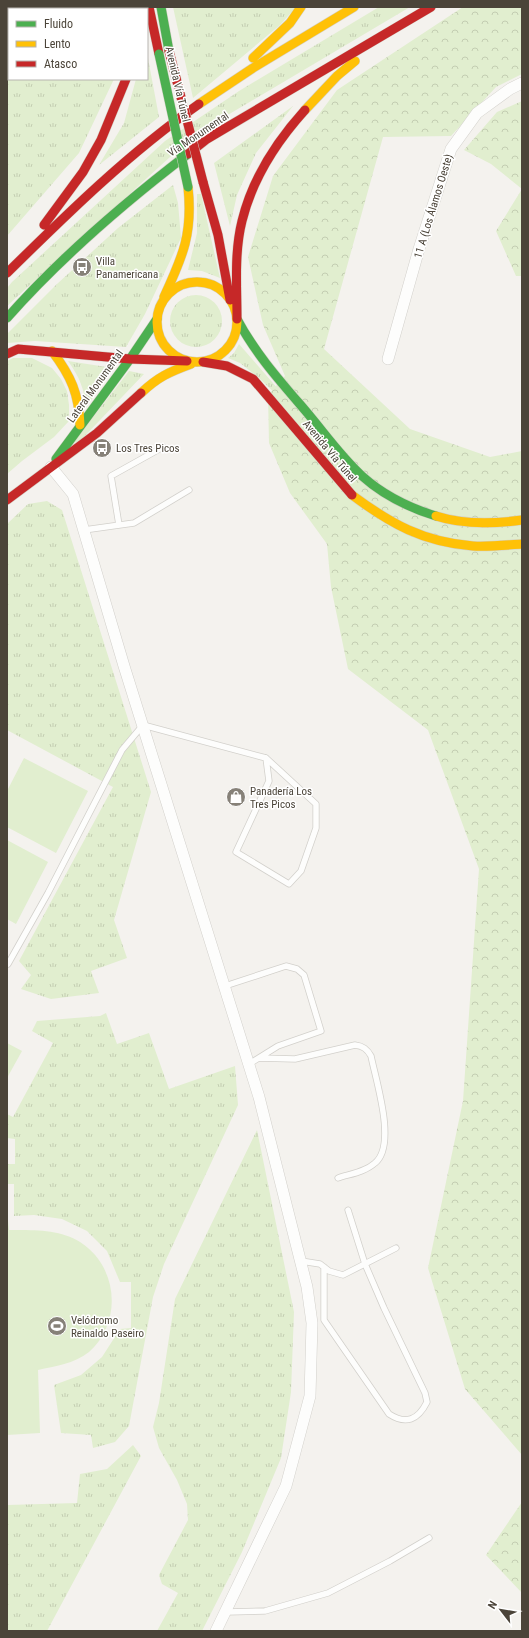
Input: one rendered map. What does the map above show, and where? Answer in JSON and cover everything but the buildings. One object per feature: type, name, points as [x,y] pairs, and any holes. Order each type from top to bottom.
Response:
[{"type":"main road","name":"Avenida Vía Túnel","points":[[149,7],[188,186],[190,211],[188,235],[182,259],[162,303]]},
{"type":"main road","name":"Avenida Vía Túnel","points":[[161,7],[169,51],[218,236],[230,300]]},
{"type":"main road","points":[[196,106],[276,37],[290,23],[302,7]]},
{"type":"main road","name":"Vía Monumental","points":[[7,272],[87,195],[164,130],[196,106],[294,43],[354,7]]},
{"type":"main road","name":"Vía Monumental","points":[[7,318],[29,293],[87,238],[172,166],[207,140],[431,7]]},
{"type":"main road","points":[[7,354],[18,349],[130,359],[195,362],[216,358],[226,350],[233,339],[237,326],[238,264],[242,222],[249,198],[274,150],[293,123],[350,65],[418,14]]},
{"type":"main road","points":[[7,272],[82,172],[101,140],[126,80]]},
{"type":"main road","points":[[195,362],[176,357],[161,341],[157,330],[157,318],[162,303],[170,292],[182,285],[195,282],[209,284],[221,290],[230,300],[235,309],[237,319]]},
{"type":"main road","name":"Lateral Monumental","points":[[51,467],[80,425],[130,359],[157,318]]},
{"type":"main road","name":"Avenida Vía Túnel","points":[[237,319],[243,331],[287,389],[344,457],[375,487],[414,508],[440,518],[477,524],[522,520]]},
{"type":"main road","points":[[52,351],[64,366],[76,388],[80,408],[80,425]]},
{"type":"main road","name":"Avenida Vía Túnel","points":[[195,362],[227,366],[253,379],[268,395],[349,494],[380,516],[427,538],[447,543],[474,546],[522,544]]},
{"type":"main road","name":"Lateral Monumental","points":[[7,500],[97,433],[152,382],[166,373],[195,362]]},
{"type":"street","name":"11 A (Los Álamos Oeste)","points":[[388,359],[451,149],[476,113],[510,89],[522,83]]},
{"type":"street","points":[[51,467],[73,494],[143,725],[249,1064],[267,1125],[307,1287],[312,1323],[310,1396],[286,1486],[227,1612],[216,1631]]},
{"type":"lane","points":[[119,525],[111,476],[163,447]]},
{"type":"lane","points":[[84,530],[134,523],[189,490]]},
{"type":"lane","points":[[8,964],[48,892],[122,750],[143,725],[266,758],[316,804],[316,828],[301,871],[288,884],[236,852],[270,781],[266,758]]},
{"type":"lane","points":[[225,986],[286,966],[297,969],[304,975],[321,1031],[278,1046],[249,1064]]},
{"type":"lane","points":[[259,1058],[295,1058],[355,1045],[367,1049],[371,1056],[386,1131],[384,1150],[377,1162],[370,1168],[338,1178]]},
{"type":"lane","points":[[324,1267],[324,1320],[389,1414],[397,1419],[405,1420],[416,1417],[424,1410],[427,1402],[425,1393],[384,1308],[365,1264],[348,1210]]},
{"type":"lane","points":[[301,1261],[320,1264],[335,1274],[343,1275],[396,1248]]},
{"type":"lane","points":[[227,1612],[265,1611],[328,1594],[390,1561],[429,1538]]},
{"type":"green space","points":[[15,7],[123,7],[123,8]]},
{"type":"green space","points":[[173,7],[296,7],[280,25],[193,98]]},
{"type":"green space","points":[[379,7],[410,7],[204,129],[170,157],[7,306],[7,288],[12,282],[165,141],[239,91]]},
{"type":"green space","points":[[463,7],[522,7],[522,74],[496,87],[451,136],[383,137],[324,349],[410,429],[490,457],[522,451],[522,1455],[465,1389],[428,1268],[463,1101],[479,869],[428,730],[348,669],[331,587],[327,544],[290,493],[269,443],[268,395],[285,376],[263,325],[248,257],[273,176],[337,90]]},
{"type":"green space","points":[[8,30],[8,80],[114,80],[79,153],[7,236]]},
{"type":"green space","points":[[148,58],[159,117],[99,165],[124,123],[136,80],[148,80]]},
{"type":"green space","points":[[522,101],[522,189],[491,164],[464,150],[497,112]]},
{"type":"green space","points":[[293,106],[256,153],[237,195],[230,226],[214,163]]},
{"type":"green space","points":[[173,185],[178,203],[181,238],[145,314],[126,347],[35,341],[7,343],[7,334],[57,284],[118,228]]},
{"type":"green space","points":[[522,189],[522,276],[516,276],[496,231]]},
{"type":"green space","points":[[197,194],[201,194],[220,278],[202,271],[188,270],[197,233]]},
{"type":"green space","points":[[196,295],[210,299],[218,307],[222,321],[218,335],[210,343],[196,347],[182,343],[174,335],[170,321],[174,307],[182,299]]},
{"type":"green space","points":[[239,344],[279,390],[413,525],[258,377],[240,363],[228,358],[234,353]]},
{"type":"green space","points":[[13,358],[32,358],[52,368],[61,379],[67,391],[69,421],[54,437],[7,474],[7,361]]},
{"type":"green space","points":[[68,361],[113,368],[86,408],[81,383]]},
{"type":"green space","points":[[129,371],[144,374],[80,441],[73,443]]},
{"type":"green space","points":[[47,501],[62,510],[151,792],[114,920],[127,958],[91,971],[99,993],[51,999],[21,989],[31,975],[19,961],[113,787],[7,730],[7,524],[28,504]]},
{"type":"green space","points":[[24,758],[88,791],[56,853],[7,827],[7,791]]},
{"type":"green space","points":[[7,840],[48,862],[16,924],[7,919]]},
{"type":"green space","points":[[106,1013],[117,1044],[149,1033],[169,1089],[235,1066],[238,1105],[164,1264],[153,1297],[129,1426],[115,1442],[93,1448],[91,1435],[61,1433],[54,1385],[81,1375],[102,1357],[120,1329],[131,1328],[131,1282],[120,1282],[107,1251],[87,1231],[62,1219],[34,1215],[14,1216],[14,1184],[7,1184],[7,1164],[15,1164],[15,1139],[7,1138],[7,1114],[13,1117],[53,1043],[32,1031],[37,1021],[100,1016]]},
{"type":"green space","points":[[7,1043],[22,1051],[7,1078]]},
{"type":"green space","points":[[257,1130],[294,1312],[291,1392],[281,1458],[242,1552],[202,1631],[157,1631],[178,1593],[162,1584],[159,1575],[188,1520],[187,1504],[177,1480],[159,1448],[153,1427],[159,1403],[175,1299]]},
{"type":"green space","name":"Velódromo Reinaldo Paseiro","points":[[7,1211],[9,1230],[55,1232],[80,1242],[93,1252],[109,1279],[112,1295],[111,1310],[107,1326],[100,1340],[89,1352],[71,1362],[38,1370],[40,1433],[7,1435]]},
{"type":"green space","points":[[133,1445],[141,1456],[47,1631],[7,1631],[7,1505],[77,1503],[80,1474],[107,1469]]},
{"type":"green space","points":[[522,1502],[522,1593],[486,1555]]},
{"type":"traffic: fast","points":[[161,7],[169,51]]},
{"type":"traffic: fast","points":[[159,54],[188,187]]},
{"type":"traffic: fast","points":[[7,318],[27,296],[93,232],[188,154]]},
{"type":"traffic: fast","points":[[56,459],[130,359],[157,319]]},
{"type":"traffic: fast","points":[[237,319],[268,366],[339,452],[362,476],[378,489],[406,505],[436,516]]},
{"type":"traffic: slow","points":[[253,58],[290,23],[301,7]]},
{"type":"traffic: slow","points":[[199,104],[253,68],[354,7]]},
{"type":"traffic: slow","points":[[305,110],[337,76],[355,61]]},
{"type":"traffic: slow","points":[[164,297],[181,256],[188,231],[188,187]]},
{"type":"traffic: slow","points":[[197,282],[212,285],[225,294],[234,307],[237,322],[234,337],[225,350],[212,359],[197,362],[182,359],[169,350],[160,337],[157,322],[160,307],[169,294],[182,285],[197,282]]},
{"type":"traffic: slow","points":[[52,351],[69,377],[73,386],[78,404],[80,425]]},
{"type":"traffic: slow","points":[[141,393],[164,376],[191,364]]},
{"type":"traffic: slow","points":[[352,495],[380,515],[423,536],[455,544],[473,546],[522,544]]},
{"type":"traffic: slow","points":[[436,516],[457,521],[479,523],[522,520]]},
{"type":"traffic: jam","points":[[149,7],[159,54]]},
{"type":"traffic: jam","points":[[188,154],[207,139],[431,7]]},
{"type":"traffic: jam","points":[[169,51],[203,182]]},
{"type":"traffic: jam","points":[[44,225],[83,172],[101,140],[126,80]]},
{"type":"traffic: jam","points":[[7,273],[100,184],[148,143],[199,104]]},
{"type":"traffic: jam","points":[[237,319],[236,270],[239,233],[246,206],[259,176],[275,148],[305,110]]},
{"type":"traffic: jam","points":[[203,182],[218,235],[230,300]]},
{"type":"traffic: jam","points":[[7,354],[18,349],[130,359],[187,361]]},
{"type":"traffic: jam","points":[[203,362],[227,366],[253,379],[352,495]]},
{"type":"traffic: jam","points":[[7,500],[97,433],[141,393]]},
{"type":"place","name":"Villa Panamericana","points":[[82,267]]},
{"type":"place","name":"Los Tres Picos","points":[[102,448]]},
{"type":"place","name":"Panadería Los Tres Picos","points":[[236,797]]},
{"type":"place","name":"Velódromo Reinaldo Paseiro","points":[[57,1326]]}]
